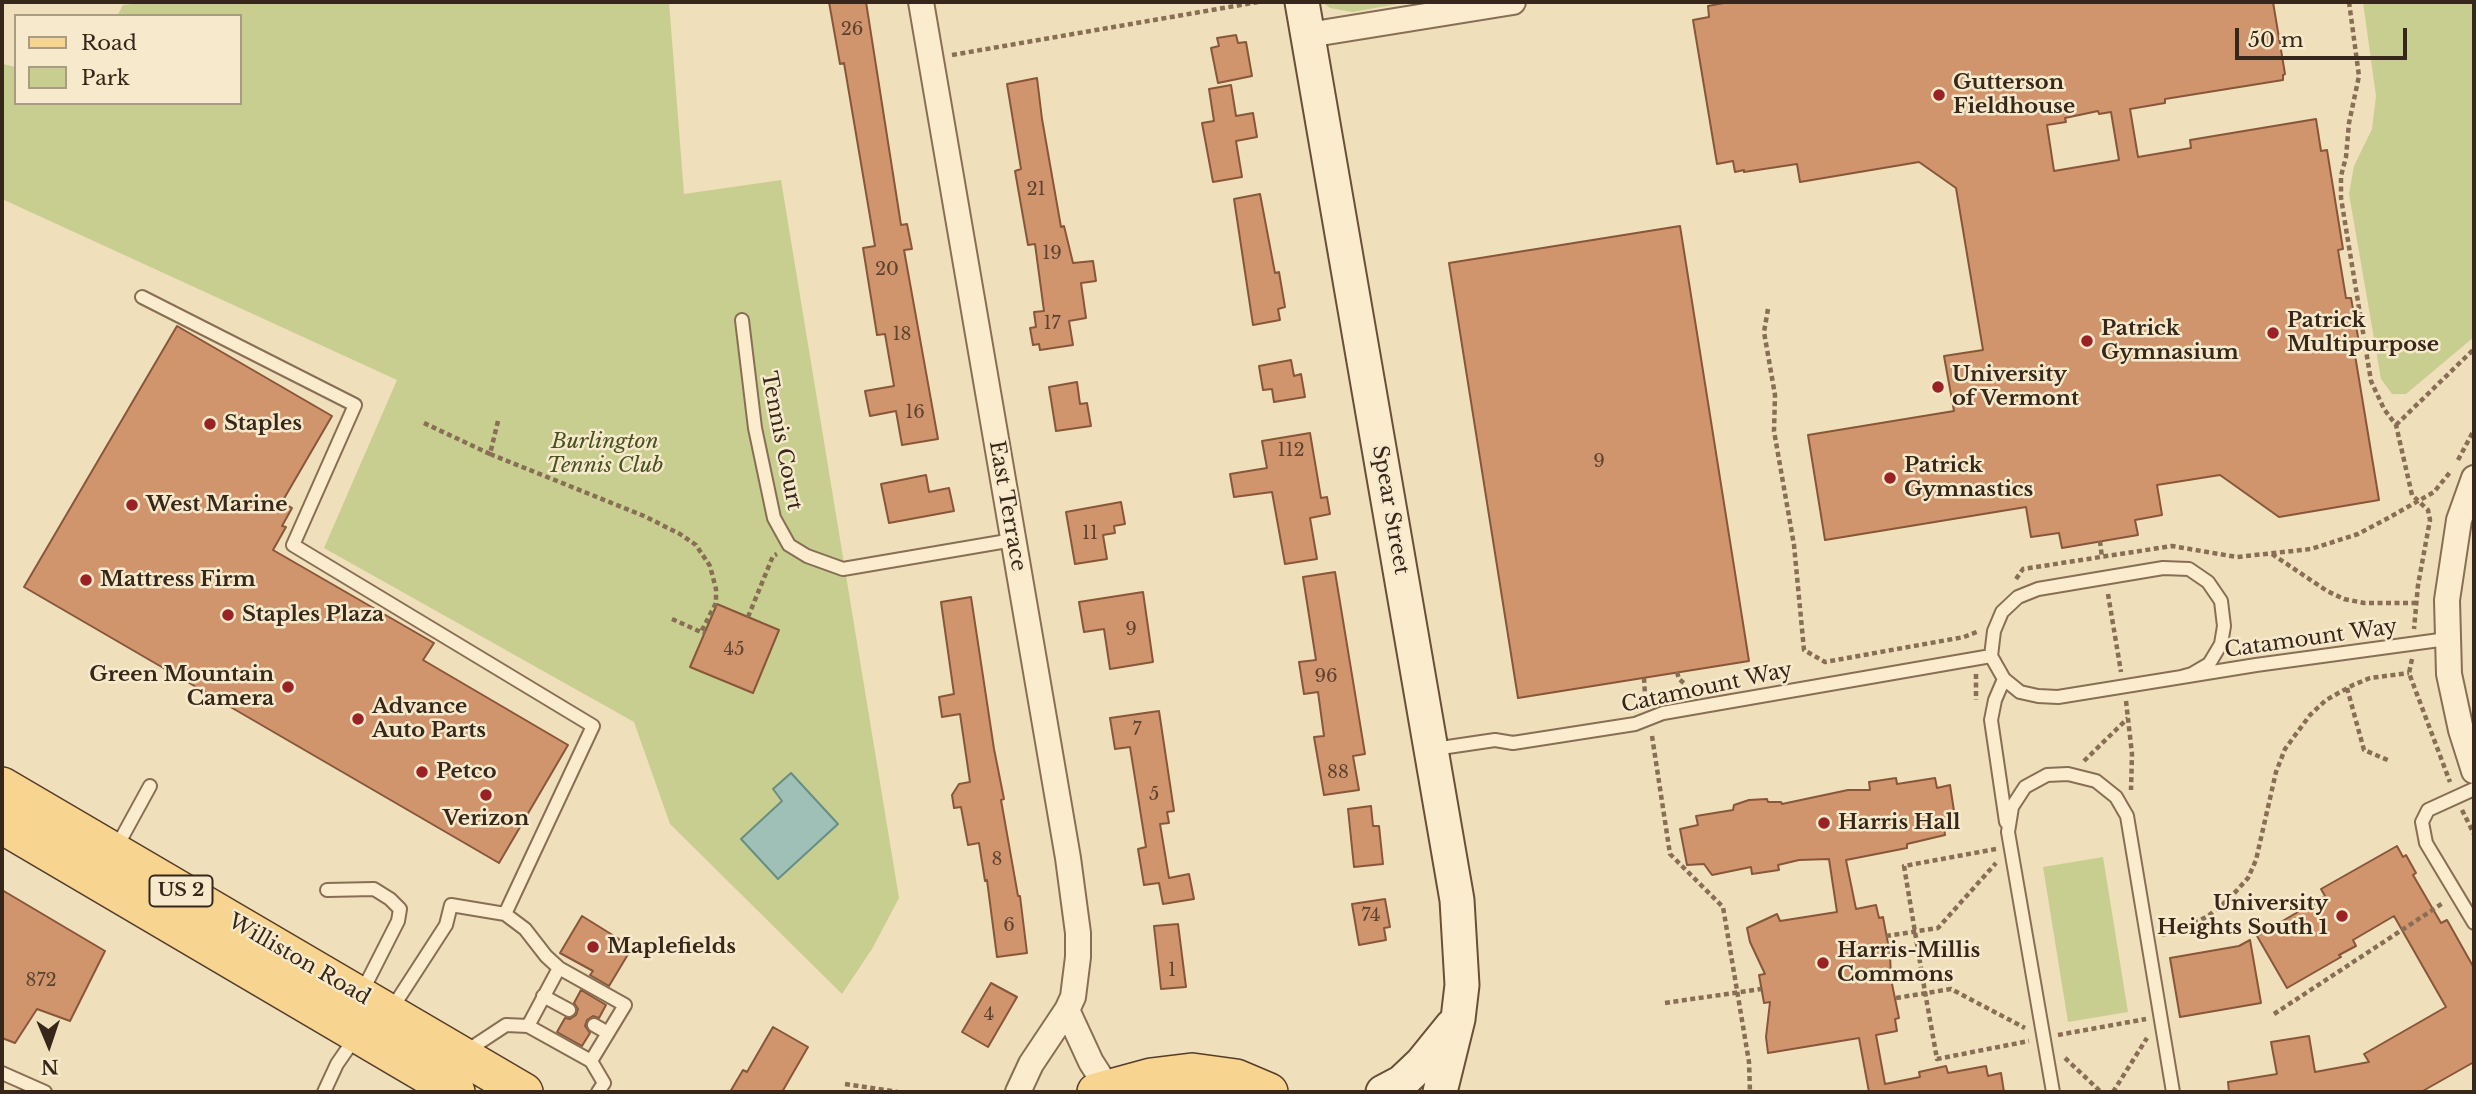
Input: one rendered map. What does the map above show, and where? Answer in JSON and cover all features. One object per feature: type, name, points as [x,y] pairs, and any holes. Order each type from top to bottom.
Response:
[{"type":"main road","name":"Spear Street","points":[[1302,2],[1457,900],[1462,985],[1458,1019],[1440,1092]]},
{"type":"main road","name":"Williston Road","points":[[2,786],[114,852],[367,1017],[456,1092]]},
{"type":"main road","name":"Williston Road","points":[[2,825],[367,1017],[461,1055],[524,1092]]},
{"type":"main road","points":[[1383,1092],[1402,1083],[1458,1019]]},
{"type":"main road","points":[[1102,1090],[1151,1077],[1192,1072],[1236,1078],[1270,1092]]},
{"type":"street","name":"East Terrace","points":[[921,2],[1075,908],[1078,957],[1073,997],[1031,1064],[1018,1092]]},
{"type":"street","points":[[1308,36],[1513,2]]},
{"type":"street","points":[[2474,478],[2459,520],[2447,600],[2447,639],[2455,702],[2474,771]]},
{"type":"street","points":[[1067,1010],[1102,1090]]},
{"type":"lane","points":[[142,297],[355,405],[293,545],[593,726],[505,914]]},
{"type":"lane","name":"Tennis Court","points":[[742,320],[755,428],[774,518],[789,545]]},
{"type":"lane","points":[[789,545],[807,556],[843,569],[1013,540]]},
{"type":"lane","name":"Catamount Way","points":[[2181,677],[2209,664],[2221,643],[2224,626],[2221,601],[2208,582],[2189,569],[2163,568],[2038,589],[2018,597],[2002,612],[1994,631],[1991,656],[2004,678],[2020,692],[2058,697],[2447,639]]},
{"type":"lane","name":"Catamount Way","points":[[1431,750],[1496,740],[1513,743],[1607,729],[1635,724],[1662,713],[1991,656]]},
{"type":"lane","points":[[2004,678],[1995,700],[1992,720],[2008,832],[2053,1092]]},
{"type":"lane","points":[[2008,832],[2012,807],[2025,787],[2047,775],[2068,774],[2096,781],[2116,797],[2127,816],[2173,1092]]},
{"type":"lane","points":[[114,852],[150,786]]},
{"type":"lane","points":[[2474,789],[2428,810],[2422,822],[2426,843],[2474,923]]},
{"type":"lane","points":[[327,890],[374,889],[400,909],[367,1017]]},
{"type":"lane","points":[[324,1092],[337,1064],[367,1017],[446,925],[451,905],[505,914],[525,929],[546,957],[559,968],[625,1005],[591,1061]]},
{"type":"lane","points":[[528,1026],[559,968]]},
{"type":"lane","points":[[543,996],[569,1010]]},
{"type":"lane","points":[[461,1055],[506,1025],[528,1026],[591,1061],[604,1083],[598,1092]]},
{"type":"lane","points":[[594,1025],[608,1033]]},
{"type":"lane","points":[[2,1073],[45,1092]]},
{"type":"path","points":[[935,82],[955,77],[951,55],[1258,2]]},
{"type":"path","points":[[2349,2],[2359,76],[2341,176],[2341,198],[2371,380],[2384,409],[2396,425],[2412,495],[2418,502]]},
{"type":"path","points":[[1768,309],[1764,332],[1775,395],[1774,431],[1794,545],[1804,650],[1825,662],[1964,637],[1975,634],[1985,626]]},
{"type":"path","points":[[2396,425],[2474,349]]},
{"type":"path","points":[[491,454],[498,421]]},
{"type":"path","points":[[424,423],[491,454],[643,516],[696,545],[710,566],[716,589],[716,603],[703,632],[672,619]]},
{"type":"path","points":[[2009,588],[2024,569],[2172,546],[2236,557],[2311,549],[2334,543],[2358,534],[2434,492],[2454,468],[2474,430]]},
{"type":"path","points":[[748,617],[773,556],[789,545]]},
{"type":"path","points":[[2272,554],[2327,591],[2344,599],[2364,603],[2447,600]]},
{"type":"path","points":[[1975,659],[1977,709]]},
{"type":"path","points":[[1677,672],[1679,679],[1686,685]]},
{"type":"path","points":[[2147,939],[2181,930],[2208,916],[2229,899],[2248,878],[2256,860],[2276,772],[2285,749],[2310,715],[2326,700],[2370,678],[2409,673]]},
{"type":"path","points":[[1644,678],[1645,695]]},
{"type":"path","points":[[2347,688],[2364,750],[2390,761]]},
{"type":"path","points":[[2068,774],[2128,718]]},
{"type":"path","points":[[1649,719],[1670,855],[1723,907],[1749,1062],[1750,1092]]},
{"type":"path","points":[[1886,936],[1938,928],[2000,859],[1996,838]]},
{"type":"path","points":[[1937,1059],[1904,866],[1998,849]]},
{"type":"path","points":[[2274,1014],[2457,894]]},
{"type":"path","points":[[1665,1003],[1761,989]]},
{"type":"path","points":[[1896,998],[1951,989],[2043,1038],[2101,1092]]},
{"type":"path","points":[[2113,1092],[2160,1016]]},
{"type":"path","points":[[845,1084],[898,1092]]},
{"type":"green space","name":"Burlington Tennis Club","points":[[148,2],[669,2],[684,194],[781,180],[899,898],[872,949],[842,994],[670,824],[634,722],[324,548],[397,380],[2,199],[2,64],[14,67],[14,105],[242,105],[242,14],[118,14],[123,5]]},
{"type":"green space","points":[[1322,2],[1409,2],[1352,12],[1330,8]]},
{"type":"green space","points":[[2363,2],[2474,2],[2474,337],[2406,394],[2392,394],[2381,379],[2349,194],[2354,166],[2372,129],[2376,96]]},
{"type":"green space","points":[[2103,857],[2128,1012],[2068,1022],[2043,867]]},
{"type":"water","points":[[791,773],[838,824],[778,879],[741,839],[782,801],[773,789]]},
{"type":"building","points":[[829,2],[866,2],[901,225],[907,224],[912,249],[904,250],[938,439],[902,445],[896,411],[870,416],[865,391],[894,386],[885,334],[877,335],[863,248],[875,246],[844,63],[840,64]]},
{"type":"building","points":[[1729,2],[2273,2],[2285,74],[2283,80],[2165,99],[2165,103],[2130,109],[2138,157],[2191,148],[2190,140],[2316,119],[2321,151],[2327,150],[2343,249],[2338,250],[2346,298],[2351,298],[2360,348],[2354,349],[2379,500],[2279,517],[2220,475],[2157,485],[2162,515],[2135,520],[2138,535],[2062,548],[2059,533],[2031,537],[2026,507],[1825,540],[1808,435],[1954,411],[1944,356],[1983,350],[1956,188],[1919,162],[1800,182],[1797,164],[1735,172],[1733,161],[1717,164],[1693,20],[1709,17],[1708,6]],"holes":[[[2098,111],[2099,114],[2111,112],[2119,160],[2054,171],[2047,125],[2066,122],[2065,118]]]},
{"type":"building","points":[[1236,35],[1238,43],[1246,42],[1252,76],[1218,83],[1211,48],[1219,46],[1217,38]]},
{"type":"building","points":[[1037,78],[1061,227],[1064,226],[1073,263],[1093,261],[1096,281],[1081,283],[1086,318],[1069,321],[1073,345],[1040,350],[1039,344],[1033,345],[1030,328],[1036,327],[1034,312],[1044,311],[1035,244],[1028,245],[1015,171],[1021,169],[1007,84]]},
{"type":"building","points":[[1231,85],[1236,116],[1253,113],[1257,137],[1236,141],[1242,177],[1213,182],[1202,123],[1214,121],[1209,89]]},
{"type":"building","points":[[1260,194],[1275,273],[1279,272],[1285,307],[1278,309],[1280,320],[1253,325],[1234,199]]},
{"type":"building","points":[[1680,226],[1749,661],[1518,698],[1449,263]]},
{"type":"building","name":"Staples Plaza","points":[[177,326],[332,416],[282,502],[292,508],[282,526],[286,527],[273,550],[434,643],[423,660],[568,745],[499,863],[24,587]]},
{"type":"building","points":[[1291,360],[1294,376],[1301,374],[1305,397],[1274,402],[1272,389],[1263,390],[1259,366]]},
{"type":"building","points":[[1077,382],[1080,404],[1087,403],[1091,426],[1056,431],[1049,387]]},
{"type":"building","points":[[1310,433],[1321,498],[1327,497],[1330,514],[1310,518],[1317,559],[1285,564],[1272,492],[1234,497],[1230,474],[1267,468],[1262,441]]},
{"type":"building","points":[[926,475],[929,492],[949,488],[954,511],[889,523],[881,484]]},
{"type":"building","points":[[1121,502],[1125,524],[1114,526],[1115,533],[1103,535],[1107,559],[1075,564],[1066,512]]},
{"type":"building","points":[[1335,572],[1365,754],[1353,756],[1359,790],[1324,795],[1314,737],[1324,736],[1318,692],[1304,694],[1299,662],[1316,660],[1303,577]]},
{"type":"building","points":[[1143,592],[1153,662],[1110,669],[1104,629],[1084,632],[1079,602]]},
{"type":"building","points":[[971,597],[1027,953],[997,957],[987,880],[985,881],[979,843],[968,845],[961,807],[954,808],[952,795],[959,784],[970,782],[960,714],[942,717],[939,697],[954,694],[941,602]]},
{"type":"building","points":[[717,604],[779,630],[753,693],[690,667]]},
{"type":"building","points":[[1159,711],[1174,811],[1167,812],[1169,823],[1160,824],[1169,878],[1189,874],[1194,899],[1163,904],[1159,883],[1144,885],[1138,849],[1146,847],[1130,747],[1115,749],[1110,718]]},
{"type":"building","points":[[1896,778],[1897,784],[1935,778],[1937,788],[1950,785],[1956,824],[1944,827],[1945,835],[1907,844],[1907,848],[1846,860],[1856,909],[1876,905],[1879,918],[1883,917],[1890,954],[1891,979],[1899,1018],[1895,1019],[1897,1031],[1876,1035],[1885,1084],[1920,1077],[1919,1072],[1946,1066],[1948,1073],[1986,1066],[1988,1076],[2001,1073],[2004,1092],[1869,1092],[1859,1038],[1768,1053],[1766,1037],[1770,1002],[1764,1003],[1759,975],[1765,974],[1750,942],[1747,928],[1777,914],[1780,921],[1837,912],[1829,859],[1799,860],[1778,865],[1779,870],[1752,874],[1751,867],[1712,875],[1704,864],[1687,865],[1680,829],[1698,825],[1696,816],[1733,810],[1734,805],[1749,800],[1767,799],[1768,802],[1782,804],[1848,790],[1870,790],[1869,782]]},
{"type":"building","points":[[1371,806],[1373,826],[1379,826],[1383,864],[1354,867],[1348,809]]},
{"type":"building","points":[[2397,846],[2403,857],[2406,855],[2416,873],[2413,875],[2441,923],[2447,920],[2474,968],[2474,1062],[2421,1092],[2229,1092],[2228,1082],[2277,1074],[2271,1042],[2309,1036],[2315,1072],[2369,1062],[2364,1054],[2446,1007],[2394,916],[2353,940],[2356,946],[2339,955],[2341,957],[2287,988],[2257,936],[2325,896],[2321,889]]},
{"type":"building","points":[[2,890],[105,951],[70,1021],[37,1009],[15,1043],[2,1038]]},
{"type":"building","points":[[1385,899],[1390,927],[1384,928],[1386,940],[1359,945],[1352,904]]},
{"type":"building","name":"Maplefields","points":[[582,916],[619,939],[617,943],[630,951],[609,986],[590,975],[593,971],[560,953]]},
{"type":"building","points":[[1178,924],[1186,987],[1161,989],[1154,926]]},
{"type":"building","points":[[2250,940],[2261,1003],[2180,1017],[2170,958],[2239,946]]},
{"type":"building","points":[[991,983],[1017,997],[988,1047],[962,1032]]},
{"type":"building","points":[[581,990],[606,1005],[599,1018],[593,1016],[587,1020],[585,1026],[590,1033],[582,1046],[557,1032],[565,1018],[570,1019],[576,1015],[578,1009],[574,1003]]},
{"type":"building","points":[[773,1027],[808,1047],[782,1092],[730,1092],[743,1070],[747,1072]]},
{"type":"place","name":"Gutterson Fieldhouse","points":[[1939,95]]},
{"type":"place","name":"Patrick Multipurpose","points":[[2273,333]]},
{"type":"place","name":"Patrick Gymnasium","points":[[2087,341]]},
{"type":"place","name":"University of Vermont","points":[[1938,387]]},
{"type":"place","name":"Staples","points":[[210,424]]},
{"type":"place","name":"Patrick Gymnastics","points":[[1890,478]]},
{"type":"place","name":"West Marine","points":[[132,505]]},
{"type":"place","name":"Mattress Firm","points":[[86,580]]},
{"type":"place","name":"Staples Plaza","points":[[228,615]]},
{"type":"place","name":"Green Mountain Camera","points":[[288,687]]},
{"type":"place","name":"Advance Auto Parts","points":[[358,719]]},
{"type":"place","name":"Petco","points":[[422,772]]},
{"type":"place","name":"Verizon","points":[[486,795]]},
{"type":"place","name":"Harris Hall","points":[[1824,823]]},
{"type":"place","name":"University Heights South 1","points":[[2342,916]]},
{"type":"place","name":"Maplefields","points":[[593,947]]},
{"type":"place","name":"Harris-Millis Commons","points":[[1823,963]]}]
